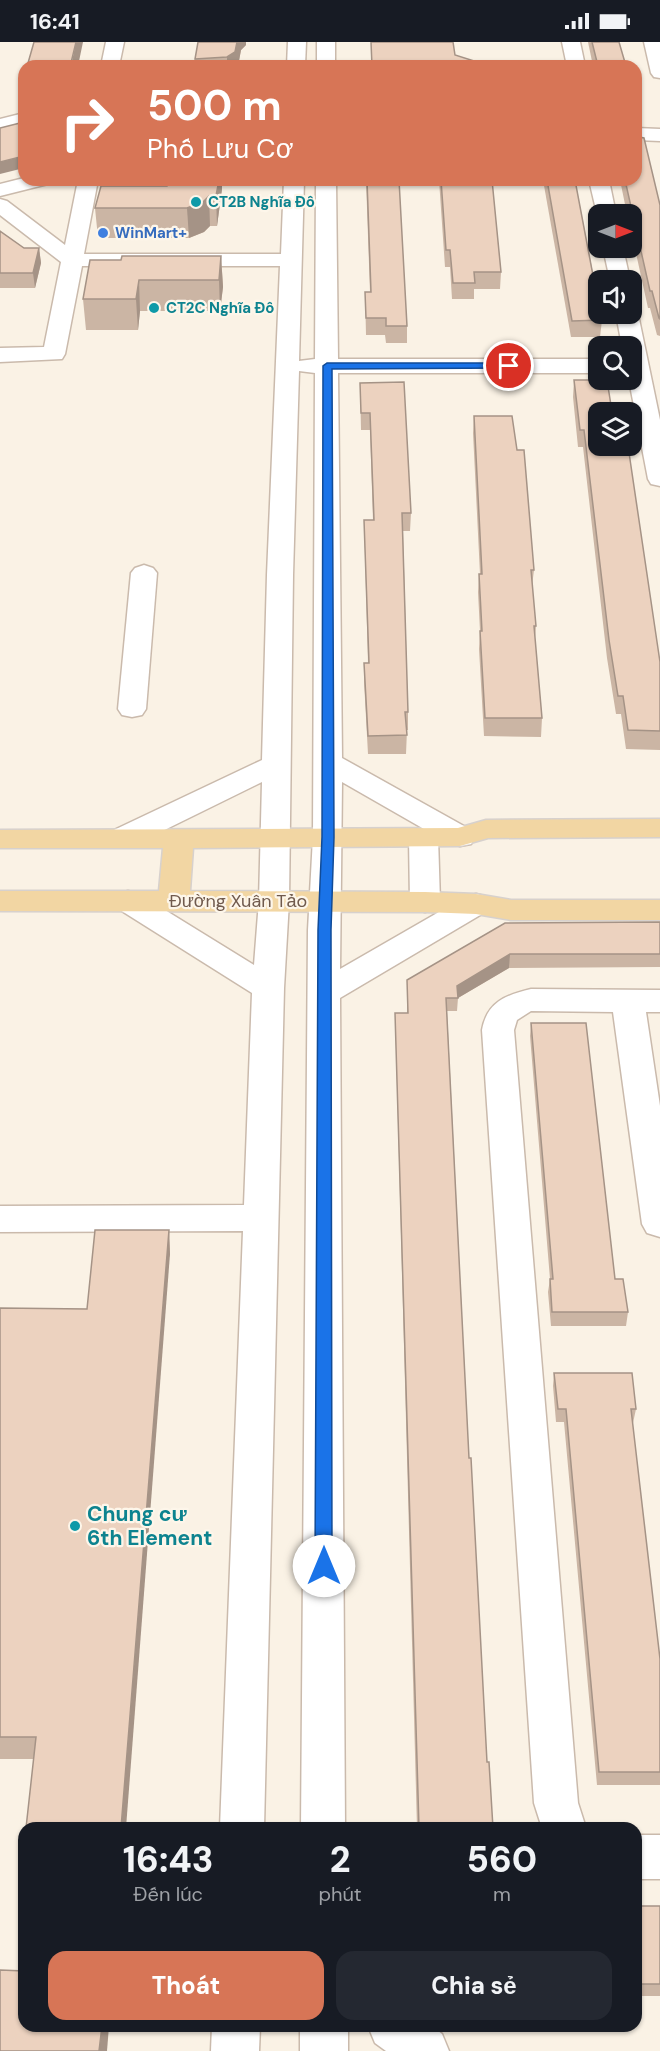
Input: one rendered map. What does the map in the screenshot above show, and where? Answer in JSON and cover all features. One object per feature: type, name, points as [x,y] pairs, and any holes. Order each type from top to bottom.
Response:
[{"type":"main road","points":[[0,839],[424,838],[460,837],[486,830],[660,828]]},
{"type":"main road","points":[[174,901],[179,837]]},
{"type":"main road","points":[[460,837],[490,846],[660,846]]},
{"type":"main road","name":"Đường Xuân Tảo","points":[[476,904],[508,892],[660,892]]},
{"type":"main road","name":"Đường Xuân Tảo","points":[[0,901],[425,902],[476,904],[511,910],[660,910]]},
{"type":"street","points":[[111,60],[115,42]]},
{"type":"street","points":[[296,60],[297,42]]},
{"type":"street","points":[[326,42],[326,60]]},
{"type":"street","points":[[571,42],[575,60]]},
{"type":"street","points":[[653,42],[660,73]]},
{"type":"street","points":[[0,125],[18,120]]},
{"type":"street","points":[[642,134],[660,135]]},
{"type":"street","points":[[0,190],[18,186]]},
{"type":"street","points":[[0,355],[54,354],[87,186]]},
{"type":"street","points":[[242,1822],[268,988],[274,901],[280,575],[294,186]]},
{"type":"street","points":[[323,1822],[325,992],[328,837],[326,186]]},
{"type":"street","points":[[600,186],[604,204]]},
{"type":"street","points":[[0,205],[72,260],[292,260]]},
{"type":"street","points":[[630,324],[643,366],[660,479]]},
{"type":"street","points":[[287,366],[588,366]]},
{"type":"street","points":[[132,709],[144,573]]},
{"type":"street","points":[[328,762],[460,837]]},
{"type":"street","points":[[124,837],[277,764]]},
{"type":"street","points":[[424,838],[425,902]]},
{"type":"street","points":[[128,901],[268,988]]},
{"type":"street","points":[[325,992],[476,904]]},
{"type":"street","points":[[562,1822],[556,1803],[498,1030],[500,1018],[506,1009],[531,1000],[644,1001],[660,1224]]},
{"type":"street","points":[[0,1219],[261,1218]]},
{"type":"street","points":[[642,1857],[660,1857]]},
{"type":"street","points":[[235,2051],[236,2032]]},
{"type":"street","points":[[324,2032],[324,2051]]},
{"type":"street","points":[[401,2032],[425,2051]]},
{"type":"building","points":[[34,42],[76,42],[72,60],[29,60]]},
{"type":"building","points":[[198,42],[237,42],[235,52],[227,57],[195,59]]},
{"type":"building","points":[[371,42],[453,42],[455,55],[471,60],[372,60]]},
{"type":"building","points":[[592,42],[619,42],[624,60],[596,60]]},
{"type":"building","points":[[18,124],[18,158],[0,162],[0,128]]},
{"type":"building","points":[[642,138],[644,138],[660,205],[660,319],[652,291],[650,291],[642,255],[642,204],[630,204],[626,186],[642,186]]},
{"type":"building","points":[[101,186],[218,186],[216,196],[209,196],[203,202],[187,208],[95,208]]},
{"type":"building","points":[[367,186],[399,186],[407,326],[386,326],[386,318],[366,318],[365,292],[371,292]]},
{"type":"building","points":[[441,186],[493,186],[501,272],[474,272],[475,283],[453,283],[450,250],[446,250]]},
{"type":"building","points":[[548,186],[576,186],[592,270],[588,270],[588,320],[572,321]]},
{"type":"building","points":[[0,231],[24,248],[39,248],[33,273],[0,273]]},
{"type":"building","points":[[122,256],[221,256],[219,280],[139,280],[136,299],[83,299],[90,260],[121,260]]},
{"type":"building","points":[[574,380],[588,380],[588,390],[609,390],[610,402],[588,402],[588,456],[629,456],[660,662],[660,731],[628,730],[623,696],[618,696],[609,640],[584,430],[580,430]]},
{"type":"building","points":[[404,382],[411,513],[402,513],[407,735],[368,736],[364,663],[369,663],[364,520],[374,520],[370,413],[361,413],[360,383]]},
{"type":"building","points":[[474,416],[512,416],[517,450],[524,450],[534,570],[531,570],[536,626],[534,626],[542,718],[485,718],[480,631],[482,631],[479,574],[482,574]]},
{"type":"building","points":[[660,922],[660,954],[510,954],[457,986],[458,998],[446,998],[469,1458],[471,1458],[487,1762],[489,1762],[493,1822],[419,1822],[395,1013],[408,1013],[407,980],[505,923]]},
{"type":"building","points":[[531,1023],[586,1023],[615,1279],[623,1279],[628,1312],[552,1312],[550,1279],[553,1279]]},
{"type":"building","name":"Chung cư 6th Element","points":[[95,1230],[169,1230],[121,1822],[27,1822],[36,1737],[0,1737],[0,1308],[87,1309]]},
{"type":"building","points":[[554,1373],[632,1373],[636,1409],[631,1409],[660,1659],[660,1772],[599,1772],[566,1409],[558,1409]]},
{"type":"building","points":[[642,1906],[660,1906],[660,1984],[642,1984]]},
{"type":"building","points":[[0,1970],[18,1971],[18,2032],[101,2032],[99,2051],[0,2051]]},
{"type":"place","name":"CT2B Nghĩa Đô","points":[[196,202]]},
{"type":"place","name":"WinMart+","points":[[103,233]]},
{"type":"place","name":"CT2C Nghĩa Đô","points":[[154,308]]},
{"type":"place","name":"Chung cư 6th Element","points":[[75,1526]]},
{"type":"route","points":[[324,1566],[324,930],[328,837],[327,366],[509,366]]}]
